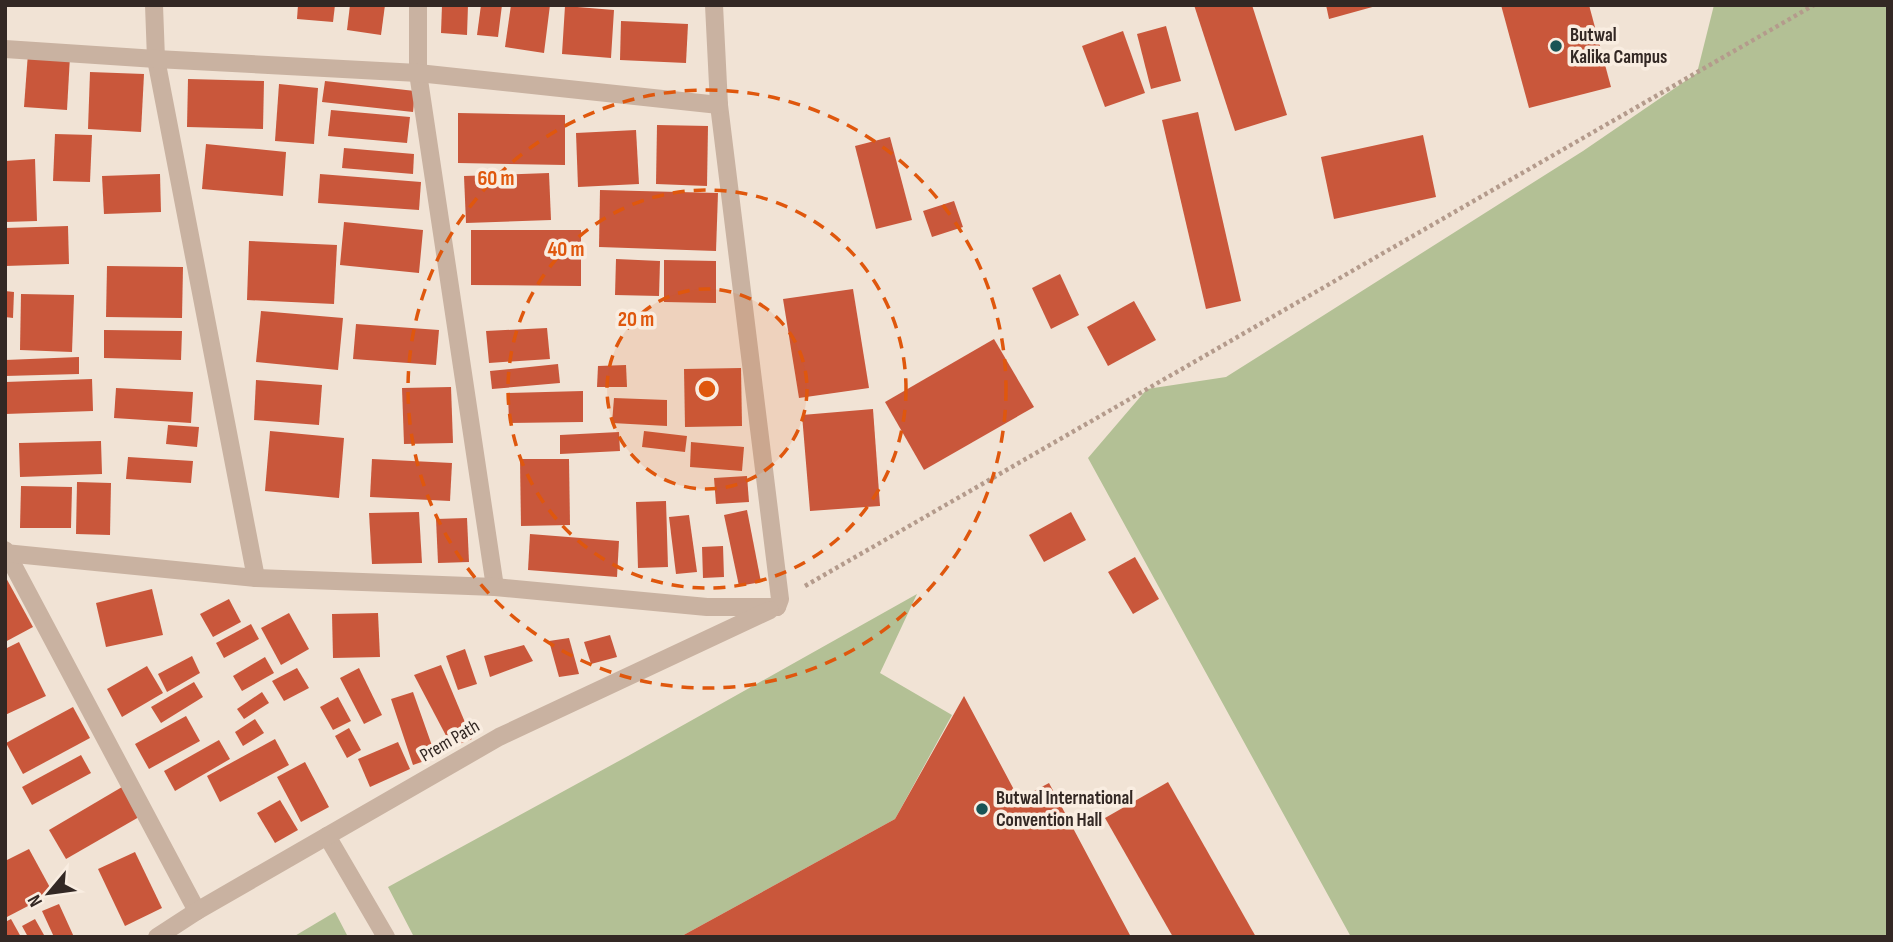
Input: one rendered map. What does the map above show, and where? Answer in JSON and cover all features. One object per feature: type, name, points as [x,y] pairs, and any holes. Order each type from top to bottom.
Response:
[{"type":"street","points":[[154,5],[156,59],[256,578]]},
{"type":"street","points":[[418,5],[418,73],[495,587]]},
{"type":"street","points":[[5,552],[256,578],[495,587],[706,607],[778,603],[719,105],[714,5]]},
{"type":"street","points":[[5,49],[418,73],[719,105]]},
{"type":"street","points":[[5,552],[197,911]]},
{"type":"street","name":"Prem Path","points":[[157,937],[197,911],[499,737],[778,603]]},
{"type":"street","points":[[327,836],[386,937]]},
{"type":"path","points":[[778,603],[1814,5]]},
{"type":"green space","points":[[1714,5],[1888,5],[1888,937],[1351,937],[1088,458],[1147,389],[1226,377],[1583,151],[1697,73]]},
{"type":"green space","points":[[917,594],[880,673],[952,715],[895,819],[680,937],[414,937],[388,887]]},
{"type":"green space","points":[[335,912],[348,937],[293,937]]},
{"type":"building","points":[[298,5],[335,5],[333,22],[297,19]]},
{"type":"building","points":[[350,5],[385,5],[381,35],[347,30]]},
{"type":"building","points":[[442,5],[468,5],[467,35],[441,33]]},
{"type":"building","points":[[481,5],[502,5],[498,37],[477,35]]},
{"type":"building","points":[[511,5],[550,5],[544,53],[505,47]]},
{"type":"building","points":[[1194,5],[1252,5],[1287,115],[1235,131]]},
{"type":"building","points":[[1326,5],[1376,5],[1376,6],[1329,19]]},
{"type":"building","name":"Butwal Kalika Campus","points":[[1501,5],[1589,5],[1611,87],[1529,108]]},
{"type":"building","points":[[565,6],[614,10],[611,58],[562,54]]},
{"type":"building","points":[[621,21],[688,24],[686,63],[620,60]]},
{"type":"building","points":[[1166,26],[1181,81],[1151,89],[1137,34]]},
{"type":"building","points":[[1123,31],[1145,93],[1105,107],[1082,46]]},
{"type":"building","points":[[28,53],[70,56],[67,110],[24,107]]},
{"type":"building","points":[[90,72],[144,74],[141,132],[88,129]]},
{"type":"building","points":[[188,79],[264,81],[263,129],[187,127]]},
{"type":"building","points":[[325,81],[415,91],[413,112],[322,102]]},
{"type":"building","points":[[279,84],[318,88],[314,144],[275,141]]},
{"type":"building","points":[[331,110],[410,117],[407,143],[328,136]]},
{"type":"building","points":[[1198,112],[1241,301],[1206,309],[1162,120]]},
{"type":"building","points":[[458,113],[565,115],[565,165],[458,163]]},
{"type":"building","points":[[657,125],[708,126],[707,186],[656,184]]},
{"type":"building","points":[[636,130],[639,184],[578,187],[576,133]]},
{"type":"building","points":[[55,134],[92,135],[90,182],[53,181]]},
{"type":"building","points":[[1423,135],[1436,197],[1334,219],[1321,157]]},
{"type":"building","points":[[890,137],[912,220],[876,229],[855,146]]},
{"type":"building","points":[[206,144],[286,152],[283,196],[202,189]]},
{"type":"building","points":[[344,148],[414,154],[413,174],[342,168]]},
{"type":"building","points":[[35,159],[37,221],[5,222],[5,161]]},
{"type":"building","points":[[549,173],[551,220],[466,223],[464,176]]},
{"type":"building","points":[[160,174],[161,212],[104,214],[102,176]]},
{"type":"building","points":[[320,174],[421,182],[419,210],[318,203]]},
{"type":"building","points":[[600,190],[718,193],[716,251],[599,247]]},
{"type":"building","points":[[954,201],[963,227],[932,237],[923,211]]},
{"type":"building","points":[[344,222],[423,230],[419,273],[340,265]]},
{"type":"building","points":[[68,226],[69,264],[5,266],[5,228]]},
{"type":"building","points":[[471,230],[581,230],[581,286],[471,285]]},
{"type":"building","points":[[249,241],[337,245],[334,304],[247,300]]},
{"type":"building","points":[[616,259],[660,261],[659,296],[615,295]]},
{"type":"building","points":[[664,260],[716,261],[716,303],[664,302]]},
{"type":"building","points":[[107,266],[183,267],[182,318],[106,317]]},
{"type":"building","points":[[1060,274],[1079,315],[1051,329],[1032,288]]},
{"type":"building","points":[[853,289],[869,388],[799,398],[783,299]]},
{"type":"building","points":[[5,291],[14,292],[13,318],[5,317]]},
{"type":"building","points":[[21,294],[74,295],[72,352],[20,350]]},
{"type":"building","points":[[1134,301],[1156,340],[1108,366],[1087,327]]},
{"type":"building","points":[[261,311],[343,318],[338,370],[256,362]]},
{"type":"building","points":[[356,324],[439,330],[436,365],[353,359]]},
{"type":"building","points":[[547,328],[550,359],[489,363],[486,331]]},
{"type":"building","points":[[104,330],[182,331],[181,360],[104,358]]},
{"type":"building","points":[[994,339],[1034,407],[924,470],[885,402]]},
{"type":"building","points":[[79,357],[79,374],[5,376],[5,360]]},
{"type":"building","points":[[558,364],[560,383],[492,389],[490,371]]},
{"type":"building","points":[[626,365],[627,387],[597,387],[598,366]]},
{"type":"building","points":[[741,368],[742,426],[685,427],[684,369]]},
{"type":"building","points":[[92,379],[93,411],[5,414],[5,382]]},
{"type":"building","points":[[256,380],[322,385],[319,425],[254,420]]},
{"type":"building","points":[[451,387],[453,443],[404,444],[402,388]]},
{"type":"building","points":[[116,388],[193,392],[191,423],[114,418]]},
{"type":"building","points":[[583,391],[583,422],[509,423],[508,393]]},
{"type":"building","points":[[614,398],[667,400],[667,426],[612,423]]},
{"type":"building","points":[[873,409],[880,506],[810,511],[802,415]]},
{"type":"building","points":[[168,425],[199,427],[197,447],[166,444]]},
{"type":"building","points":[[270,431],[344,438],[339,498],[265,491]]},
{"type":"building","points":[[644,431],[687,436],[685,452],[642,447]]},
{"type":"building","points":[[619,432],[620,451],[560,454],[560,435]]},
{"type":"building","points":[[101,441],[102,474],[20,477],[19,443]]},
{"type":"building","points":[[691,442],[744,447],[742,471],[690,467]]},
{"type":"building","points":[[128,457],[193,461],[191,483],[126,479]]},
{"type":"building","points":[[372,459],[452,463],[450,501],[370,497]]},
{"type":"building","points":[[520,459],[569,459],[570,525],[521,526]]},
{"type":"building","points":[[747,476],[749,502],[716,504],[714,478]]},
{"type":"building","points":[[77,482],[111,483],[110,535],[76,534]]},
{"type":"building","points":[[21,486],[72,487],[71,528],[20,528]]},
{"type":"building","points":[[666,501],[668,567],[638,568],[636,502]]},
{"type":"building","points":[[747,510],[761,582],[739,586],[724,515]]},
{"type":"building","points":[[419,512],[422,563],[372,564],[369,513]]},
{"type":"building","points":[[1071,512],[1086,540],[1044,562],[1029,535]]},
{"type":"building","points":[[689,515],[697,572],[676,574],[669,517]]},
{"type":"building","points":[[467,518],[469,562],[438,563],[436,519]]},
{"type":"building","points":[[530,534],[619,541],[617,577],[528,570]]},
{"type":"building","points":[[723,546],[724,577],[703,578],[702,547]]},
{"type":"building","points":[[1135,557],[1159,599],[1133,614],[1108,572]]},
{"type":"building","points":[[5,576],[33,627],[5,642]]},
{"type":"building","points":[[152,589],[163,635],[106,647],[96,603]]},
{"type":"building","points":[[229,599],[241,622],[213,637],[200,614]]},
{"type":"building","points":[[289,613],[309,649],[281,665],[261,628]]},
{"type":"building","points":[[378,613],[380,657],[333,658],[332,614]]},
{"type":"building","points":[[251,624],[259,639],[224,658],[216,643]]},
{"type":"building","points":[[610,635],[617,657],[591,664],[584,642]]},
{"type":"building","points":[[569,638],[579,674],[559,677],[549,641]]},
{"type":"building","points":[[19,642],[46,696],[5,715],[5,649]]},
{"type":"building","points":[[524,645],[533,661],[490,677],[484,656]]},
{"type":"building","points":[[465,649],[477,684],[458,690],[446,656]]},
{"type":"building","points":[[192,656],[200,673],[167,692],[158,674]]},
{"type":"building","points":[[265,657],[274,673],[242,691],[233,676]]},
{"type":"building","points":[[441,665],[472,739],[452,747],[414,675]]},
{"type":"building","points":[[147,666],[163,693],[122,717],[107,689]]},
{"type":"building","points":[[297,668],[309,688],[284,701],[272,681]]},
{"type":"building","points":[[359,668],[382,715],[364,724],[340,678]]},
{"type":"building","points":[[194,682],[203,697],[161,723],[151,707]]},
{"type":"building","points":[[262,692],[269,703],[244,719],[237,709]]},
{"type":"building","points":[[413,692],[436,757],[413,765],[391,699]]},
{"type":"building","name":"Butwal International Convention Hall","points":[[964,696],[1019,799],[1049,783],[1131,937],[680,937],[895,819]]},
{"type":"building","points":[[338,697],[351,721],[333,730],[320,707]]},
{"type":"building","points":[[73,707],[90,738],[23,774],[6,743]]},
{"type":"building","points":[[186,716],[200,741],[149,769],[135,744]]},
{"type":"building","points":[[255,719],[264,733],[243,746],[235,732]]},
{"type":"building","points":[[349,728],[361,750],[347,758],[335,736]]},
{"type":"building","points":[[275,739],[289,765],[220,802],[207,776]]},
{"type":"building","points":[[219,740],[230,759],[175,791],[164,771]]},
{"type":"building","points":[[398,742],[410,769],[370,787],[358,759]]},
{"type":"building","points":[[81,755],[91,773],[32,805],[22,787]]},
{"type":"building","points":[[305,762],[329,807],[301,822],[277,777]]},
{"type":"building","points":[[1168,782],[1256,937],[1173,937],[1105,818]]},
{"type":"building","points":[[122,787],[139,817],[66,859],[49,830]]},
{"type":"building","points":[[280,800],[298,830],[275,843],[257,813]]},
{"type":"building","points":[[29,849],[53,893],[5,918],[5,861]]},
{"type":"building","points":[[135,852],[162,908],[125,926],[98,869]]},
{"type":"building","points":[[59,904],[74,937],[54,937],[42,911]]},
{"type":"building","points":[[11,919],[21,937],[5,937],[5,922]]},
{"type":"building","points":[[35,919],[44,935],[28,937],[22,926]]},
{"type":"place","name":"Butwal Kalika Campus","points":[[1556,46]]},
{"type":"place","name":"Butwal International Convention Hall","points":[[982,809]]}]
